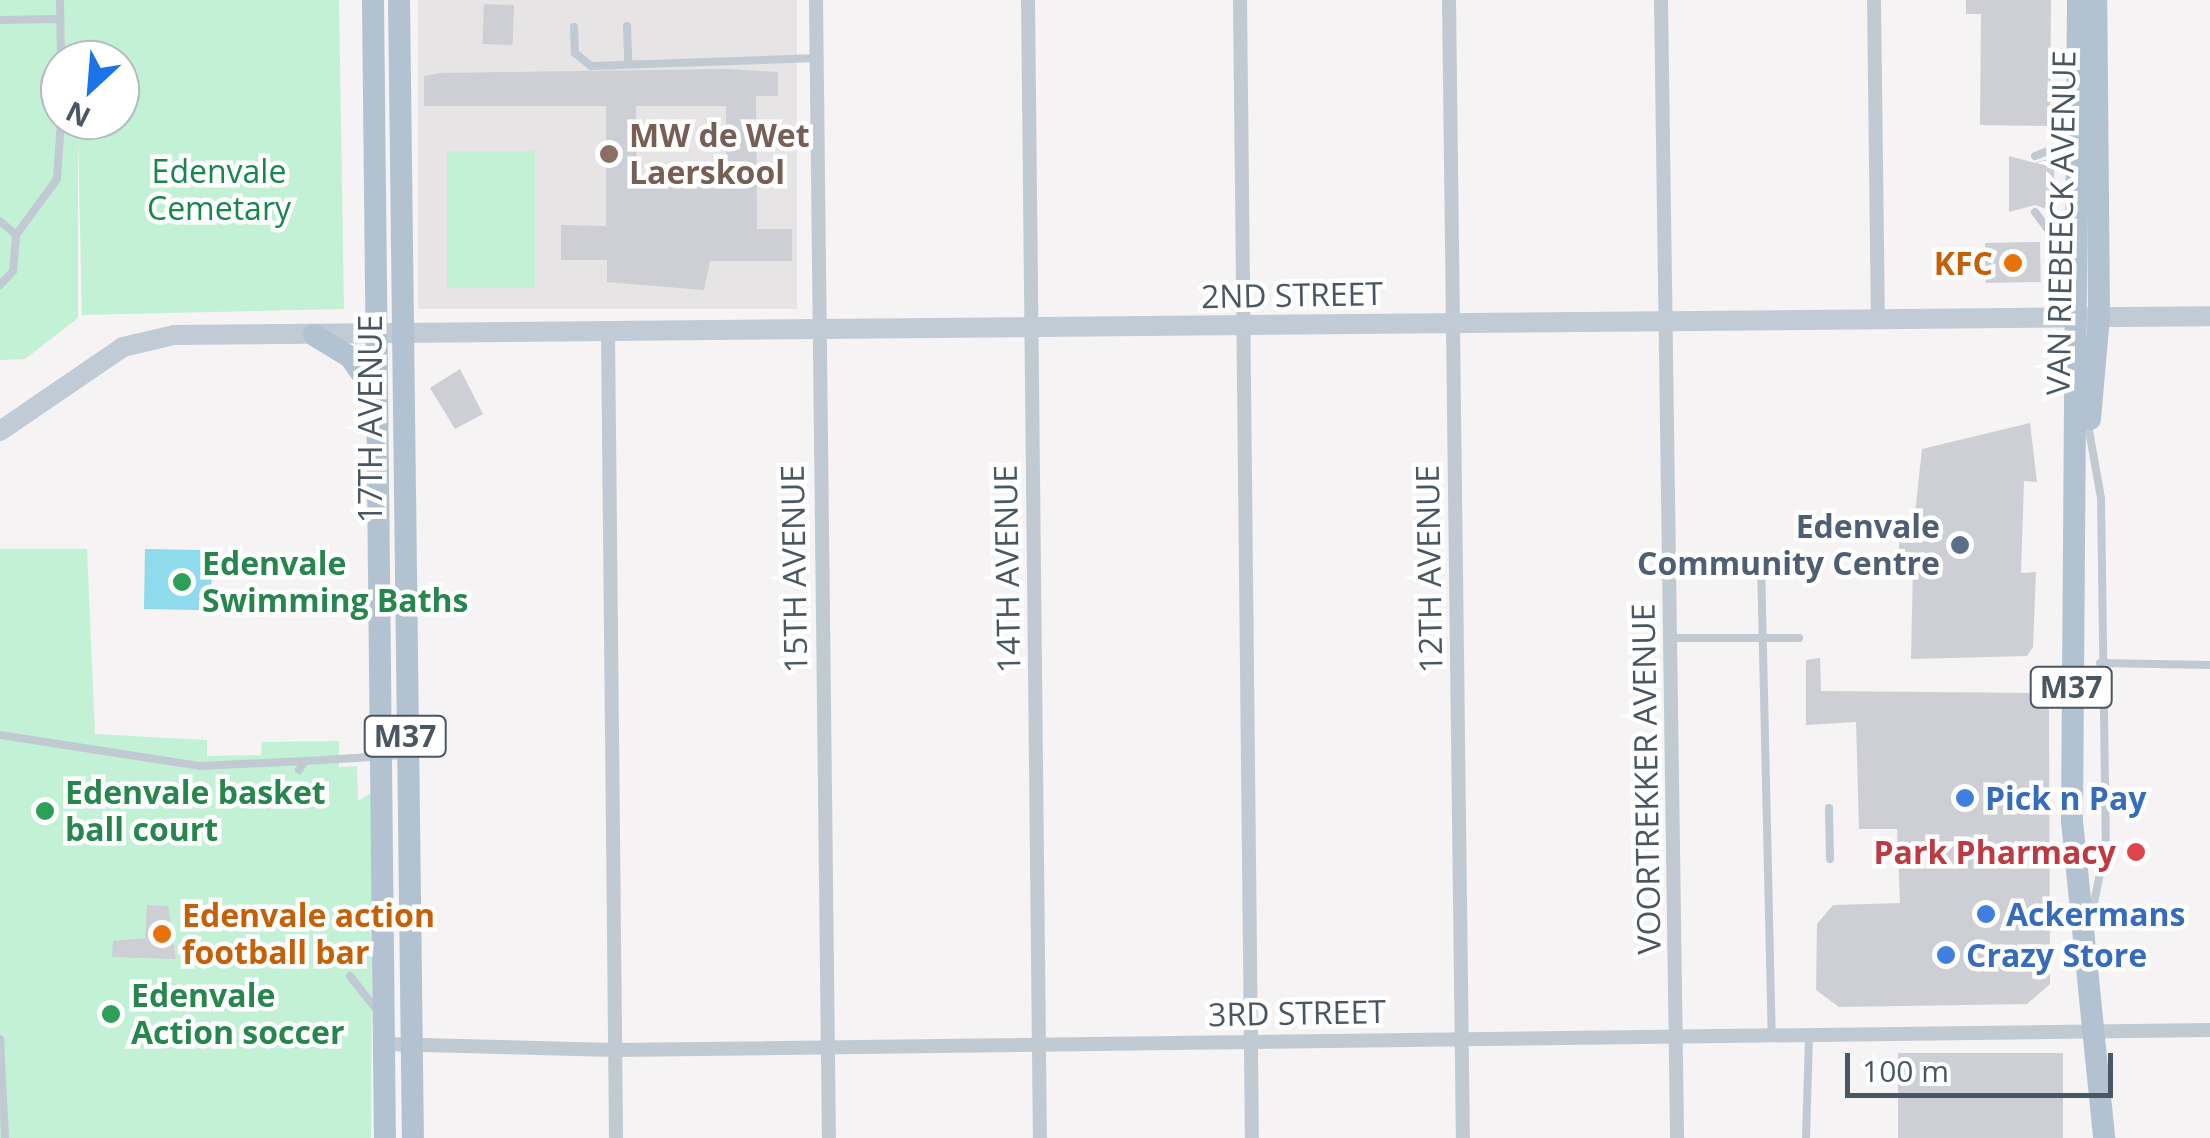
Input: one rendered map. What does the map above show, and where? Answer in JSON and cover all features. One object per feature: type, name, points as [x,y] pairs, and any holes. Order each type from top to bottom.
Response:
[{"type":"main road","name":"17TH AVENUE","points":[[373,0],[376,394],[412,1046],[412,1138]]},
{"type":"main road","name":"17TH AVENUE","points":[[385,1138],[383,1016],[394,754],[402,333],[399,0]]},
{"type":"main road","name":"VAN RIEBEECK AVENUE","points":[[2078,0],[2080,140],[2090,238]]},
{"type":"main road","name":"VAN RIEBEECK AVENUE","points":[[2096,0],[2090,317],[2083,435],[2069,538],[2072,810],[2089,928],[2104,1138]]},
{"type":"main road","name":"2ND STREET","points":[[0,430],[123,347],[174,335],[2210,316]]},
{"type":"main road","points":[[314,335],[350,358],[376,394]]},
{"type":"street","name":"15TH AVENUE","points":[[816,0],[829,1138]]},
{"type":"street","name":"14TH AVENUE","points":[[1028,0],[1040,1138]]},
{"type":"street","points":[[1240,0],[1252,1138]]},
{"type":"street","name":"12TH AVENUE","points":[[1449,0],[1463,1138]]},
{"type":"street","name":"VOORTREKKER AVENUE","points":[[1661,0],[1677,1138]]},
{"type":"street","points":[[1874,0],[1878,320]]},
{"type":"street","points":[[608,331],[616,1138]]},
{"type":"street","name":"3RD STREET","points":[[384,1044],[615,1050],[2210,1030]]},
{"type":"lane","points":[[60,0],[60,40]]},
{"type":"lane","points":[[0,20],[60,18]]},
{"type":"lane","points":[[627,26],[628,64]]},
{"type":"lane","points":[[574,27],[582,62],[817,58]]},
{"type":"lane","points":[[0,285],[13,271],[16,235],[57,179],[60,140]]},
{"type":"lane","points":[[2035,156],[2080,140]]},
{"type":"lane","points":[[2035,212],[2047,228],[2090,238]]},
{"type":"lane","points":[[0,220],[16,235]]},
{"type":"lane","points":[[2083,435],[2101,498],[2100,664],[2106,844],[2089,928]]},
{"type":"lane","points":[[1761,562],[1772,1036]]},
{"type":"lane","points":[[1672,638],[1799,638]]},
{"type":"lane","points":[[2100,664],[2210,665]]},
{"type":"lane","points":[[0,734],[200,766],[394,754]]},
{"type":"lane","points":[[299,770],[305,761]]},
{"type":"lane","points":[[1829,808],[1830,859]]},
{"type":"lane","points":[[350,976],[383,1016]]},
{"type":"lane","points":[[1806,1138],[1809,1036]]},
{"type":"lane","points":[[0,1039],[6,1138]]},
{"type":"shaded area","name":"MW de Wet Laerskool","points":[[418,0],[797,0],[797,309],[418,309]]},
{"type":"green space","name":"Edenvale Cemetary","points":[[0,0],[339,0],[344,309],[82,315],[78,140],[140,140],[140,40],[40,40],[40,140],[78,140],[78,318],[25,359],[0,360]]},
{"type":"green space","points":[[447,151],[535,151],[535,288],[447,288]]},
{"type":"green space","points":[[0,549],[87,549],[95,734],[207,740],[207,756],[261,755],[262,742],[339,741],[339,767],[357,766],[358,801],[373,792],[371,1138],[0,1138]]},
{"type":"water","points":[[145,549],[212,550],[211,610],[144,609]]},
{"type":"building","points":[[1966,0],[2051,0],[2050,126],[1980,125],[1981,14],[1966,14]]},
{"type":"building","points":[[484,4],[514,5],[513,45],[483,44]]},
{"type":"building","points":[[726,69],[778,72],[778,96],[756,96],[757,229],[792,229],[792,261],[710,261],[704,290],[607,282],[607,260],[561,260],[561,225],[606,226],[606,106],[424,106],[424,76]],"holes":[[[636,106],[726,106],[726,183],[637,183]]]},
{"type":"building","points":[[2009,156],[2035,163],[2054,157],[2055,212],[2035,205],[2009,212]]},
{"type":"building","name":"KFC","points":[[2040,242],[2041,282],[1986,283],[1985,243]]},
{"type":"building","points":[[460,369],[483,414],[455,429],[430,388]]},
{"type":"building","name":"Edenvale Community Centre","points":[[2030,423],[2037,482],[2024,481],[2021,573],[2036,572],[2033,647],[2027,656],[1911,659],[1913,566],[1899,566],[1899,523],[1914,523],[1922,449]]},
{"type":"building","points":[[1820,658],[1821,691],[2033,693],[2049,708],[2050,984],[2027,1004],[1839,1007],[1816,990],[1817,924],[1833,905],[1900,903],[1897,829],[1859,829],[1856,722],[1806,725],[1806,660]]},
{"type":"building","name":"Edenvale action football bar","points":[[147,905],[168,906],[176,959],[112,957],[113,941],[145,938]]},
{"type":"building","points":[[1898,1053],[2063,1053],[2063,1138],[1898,1138]]},
{"type":"place","name":"MW de Wet Laerskool","points":[[609,154]]},
{"type":"place","name":"KFC","points":[[2013,263]]},
{"type":"place","name":"Edenvale Community Centre","points":[[1960,545]]},
{"type":"place","name":"Edenvale Swimming Baths","points":[[182,582]]},
{"type":"place","name":"Pick n Pay","points":[[1965,798]]},
{"type":"place","name":"Edenvale basket ball court","points":[[45,811]]},
{"type":"place","name":"Park Pharmacy","points":[[2136,852]]},
{"type":"place","name":"Ackermans","points":[[1986,914]]},
{"type":"place","name":"Edenvale action football bar","points":[[162,934]]},
{"type":"place","name":"Crazy Store","points":[[1946,955]]},
{"type":"place","name":"Edenvale Action soccer","points":[[111,1014]]}]
